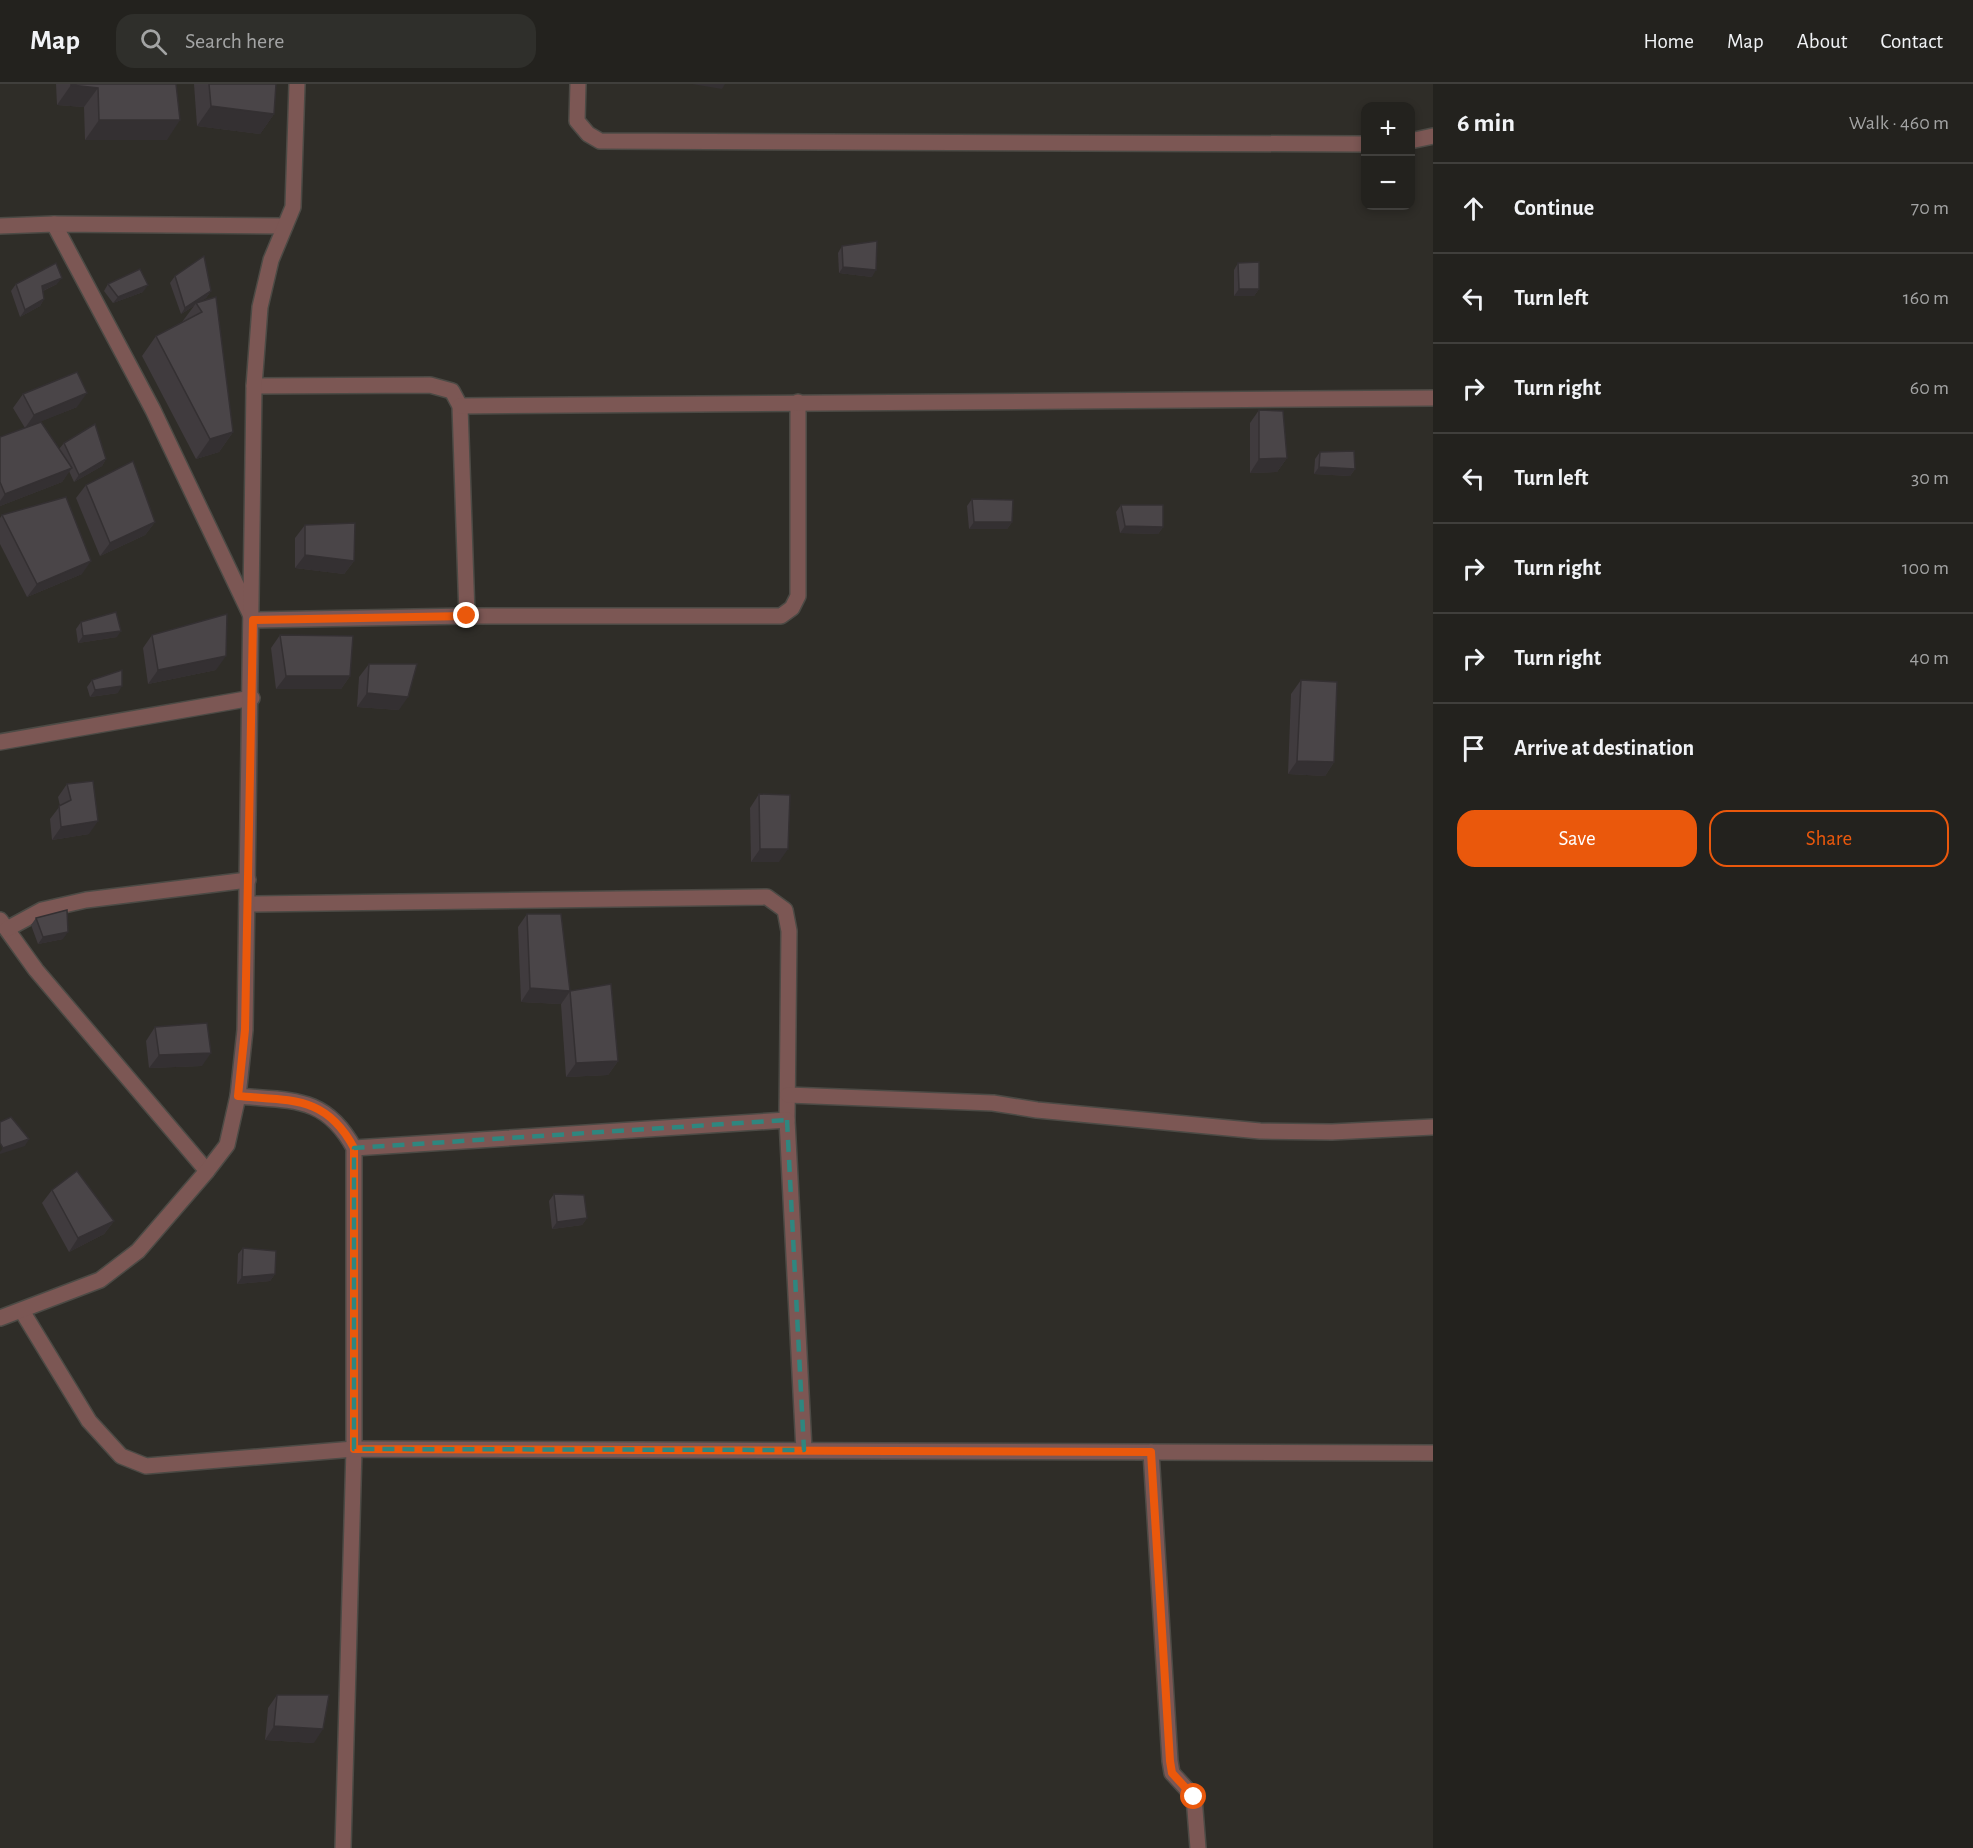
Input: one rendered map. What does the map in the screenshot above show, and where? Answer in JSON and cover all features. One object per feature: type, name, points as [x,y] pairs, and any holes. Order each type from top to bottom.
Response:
[{"type":"street","points":[[0,1318],[100,1280],[119,1266],[138,1251],[227,1145],[238,1096],[245,1030],[252,698],[254,386],[260,307],[270,260],[293,207],[297,84]]},
{"type":"street","points":[[578,84],[577,122],[588,134],[600,141],[1361,144]]},
{"type":"street","points":[[1415,140],[1433,136]]},
{"type":"street","points":[[0,226],[54,224],[285,226]]},
{"type":"street","points":[[54,224],[153,410],[253,620]]},
{"type":"street","points":[[254,386],[430,385],[452,392],[460,406],[467,616]]},
{"type":"street","points":[[460,406],[1433,398]]},
{"type":"street","points":[[253,620],[467,616],[781,616],[792,608],[798,596],[798,402]]},
{"type":"street","points":[[0,742],[252,698]]},
{"type":"street","points":[[207,1171],[36,970],[3,924],[42,910],[87,900],[248,880]]},
{"type":"street","points":[[247,904],[767,897],[785,910],[789,931],[787,1120],[804,1450]]},
{"type":"street","points":[[788,1095],[993,1103],[1037,1110],[1260,1131],[1332,1132],[1433,1127]]},
{"type":"street","points":[[238,1096],[304,1102],[332,1117],[344,1130],[354,1148],[354,1449],[343,1848]]},
{"type":"street","points":[[354,1148],[787,1120]]},
{"type":"street","points":[[22,1311],[89,1422],[121,1456],[146,1466],[354,1449],[1433,1453]]},
{"type":"street","points":[[1151,1452],[1170,1761],[1172,1773],[1194,1797],[1198,1848]]},
{"type":"highlighted area","points":[[787,1120],[804,1450],[354,1449],[354,1148]]},
{"type":"building","points":[[71,84],[176,84],[180,120],[99,120],[98,88]]},
{"type":"building","points":[[209,84],[276,84],[274,114],[211,106]]},
{"type":"building","points":[[877,241],[876,270],[843,267],[842,246]]},
{"type":"building","points":[[204,256],[211,291],[185,308],[175,276]]},
{"type":"building","points":[[1259,262],[1259,289],[1239,289],[1238,263]]},
{"type":"building","points":[[56,263],[62,278],[42,286],[44,299],[25,310],[16,284]]},
{"type":"building","points":[[140,269],[148,285],[118,297],[108,284]]},
{"type":"building","points":[[216,297],[233,432],[210,439],[156,336],[202,312],[196,303]]},
{"type":"building","points":[[77,372],[87,393],[34,415],[23,394]]},
{"type":"building","points":[[1259,410],[1283,411],[1287,458],[1259,459]]},
{"type":"building","points":[[41,422],[72,468],[5,494],[0,482],[0,437]]},
{"type":"building","points":[[95,424],[106,459],[79,475],[64,443]]},
{"type":"building","points":[[1354,451],[1355,469],[1319,467],[1320,452]]},
{"type":"building","points":[[133,461],[155,522],[110,543],[86,485]]},
{"type":"building","points":[[66,497],[91,561],[37,584],[2,515]]},
{"type":"building","points":[[972,499],[1013,500],[1012,522],[974,522]]},
{"type":"building","points":[[1121,505],[1163,505],[1163,527],[1125,526]]},
{"type":"building","points":[[355,523],[354,561],[305,555],[305,525]]},
{"type":"building","points":[[116,612],[121,631],[83,636],[81,622]]},
{"type":"building","points":[[227,614],[226,656],[158,670],[152,635]]},
{"type":"building","points":[[280,635],[353,636],[350,676],[286,676]]},
{"type":"building","points":[[369,664],[417,664],[408,697],[367,693]]},
{"type":"building","points":[[122,670],[122,686],[95,690],[92,680]]},
{"type":"building","points":[[1301,680],[1337,682],[1334,762],[1297,761]]},
{"type":"building","points":[[93,781],[98,821],[61,827],[59,806],[71,800],[67,784]]},
{"type":"building","points":[[759,794],[790,795],[788,849],[760,849]]},
{"type":"building","points":[[67,910],[68,932],[43,937],[36,918]]},
{"type":"building","points":[[527,914],[561,914],[570,991],[530,988]]},
{"type":"building","points":[[611,984],[618,1061],[576,1063],[570,991]]},
{"type":"building","points":[[207,1023],[211,1053],[159,1055],[155,1027]]},
{"type":"building","points":[[11,1117],[29,1139],[3,1148],[0,1143],[0,1122]]},
{"type":"building","points":[[77,1171],[114,1221],[78,1238],[52,1190]]},
{"type":"building","points":[[554,1194],[584,1195],[587,1218],[557,1222]]},
{"type":"building","points":[[243,1248],[276,1251],[275,1274],[242,1277]]},
{"type":"building","points":[[277,1695],[329,1695],[323,1729],[274,1726]]},
{"type":"route","points":[[467,616],[253,620],[245,1030],[238,1096],[304,1102],[332,1117],[344,1130],[354,1148],[354,1449],[1151,1452],[1170,1761],[1172,1773],[1194,1797]]}]
